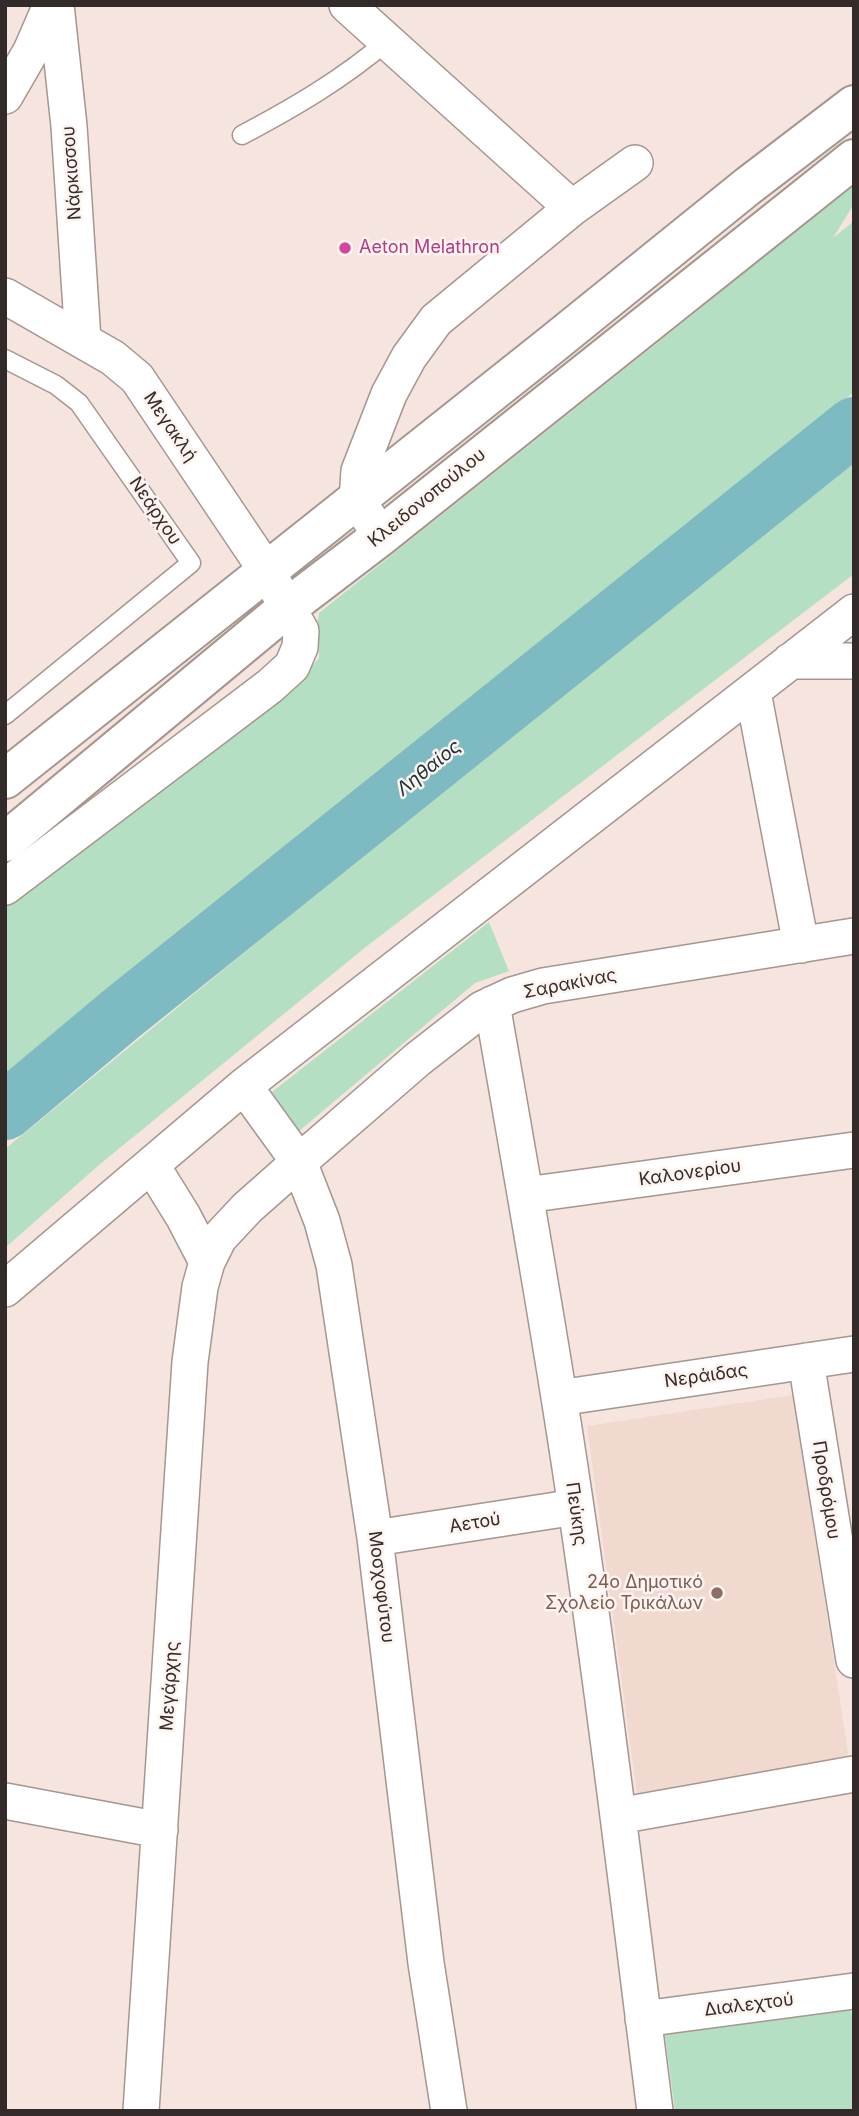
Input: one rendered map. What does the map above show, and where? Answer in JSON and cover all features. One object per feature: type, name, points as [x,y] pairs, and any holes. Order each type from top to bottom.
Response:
[{"type":"street","points":[[5,96],[31,51],[51,5]]},
{"type":"street","name":"Νάρκισσου","points":[[56,5],[69,126],[83,340]]},
{"type":"street","points":[[347,5],[572,208]]},
{"type":"street","points":[[5,779],[748,186],[854,106]]},
{"type":"street","name":"Κλειδονοπούλου","points":[[5,842],[288,607],[854,159]]},
{"type":"street","points":[[381,536],[357,500],[359,471],[389,394],[409,357],[436,320],[572,208],[635,163]]},
{"type":"street","name":"Μεγακλή","points":[[5,296],[120,363],[136,378],[266,570],[301,631],[300,647],[292,666],[271,686],[5,887]]},
{"type":"street","points":[[5,1289],[244,1086],[854,612]]},
{"type":"street","points":[[790,661],[854,660]]},
{"type":"street","points":[[753,692],[801,945]]},
{"type":"street","name":"Σαρακίνας","points":[[299,1162],[418,1059],[467,1019],[492,1004],[543,986],[854,936]]},
{"type":"street","name":"Πεύκης","points":[[492,1004],[576,1507],[655,2111]]},
{"type":"street","name":"Μοσχοφύτου","points":[[244,1086],[299,1162],[322,1221],[334,1265],[375,1538],[426,1963],[449,2111]]},
{"type":"street","name":"Καλονερίου","points":[[526,1195],[854,1150]]},
{"type":"street","name":"Μεγάρχης","points":[[141,2111],[190,1362],[200,1287],[207,1262],[219,1238],[299,1162]]},
{"type":"street","points":[[152,1166],[207,1262]]},
{"type":"street","name":"Νεράιδας","points":[[559,1398],[854,1354]]},
{"type":"street","name":"Προδρόμου","points":[[806,1361],[847,1577],[854,1660]]},
{"type":"street","name":"Αετού","points":[[375,1538],[576,1507]]},
{"type":"street","points":[[618,1816],[854,1774]]},
{"type":"street","points":[[5,1801],[160,1830]]},
{"type":"street","name":"Διαλεχτού","points":[[643,2018],[854,1991]]},
{"type":"lane","points":[[242,135],[277,117],[344,74],[387,41]]},
{"type":"lane","name":"Νεάρχου","points":[[5,359],[56,385],[79,403],[191,563],[5,715]]},
{"type":"shaded area","name":"24ο Δημοτικό Σχολείο Τρικάλων","points":[[793,1395],[849,1759],[637,1794],[587,1426]]},
{"type":"green space","points":[[854,182],[854,204],[833,238],[854,221],[854,392],[5,1079],[5,904],[309,669],[319,658],[319,613],[695,313]]},
{"type":"green space","points":[[854,463],[854,574],[367,946],[99,1165],[5,1248],[5,1149],[512,733]]},
{"type":"green space","points":[[489,922],[509,971],[475,983],[299,1131],[272,1092]]},
{"type":"green space","points":[[850,2005],[854,2030],[854,2111],[675,2111],[664,2029]]},
{"type":"waterway","name":"Ληθαίος","points":[[5,1111],[121,1014],[854,426]]},
{"type":"place","name":"Aeton Melathron","points":[[345,248]]},
{"type":"place","name":"24ο Δημοτικό Σχολείο Τρικάλων","points":[[717,1593]]}]
